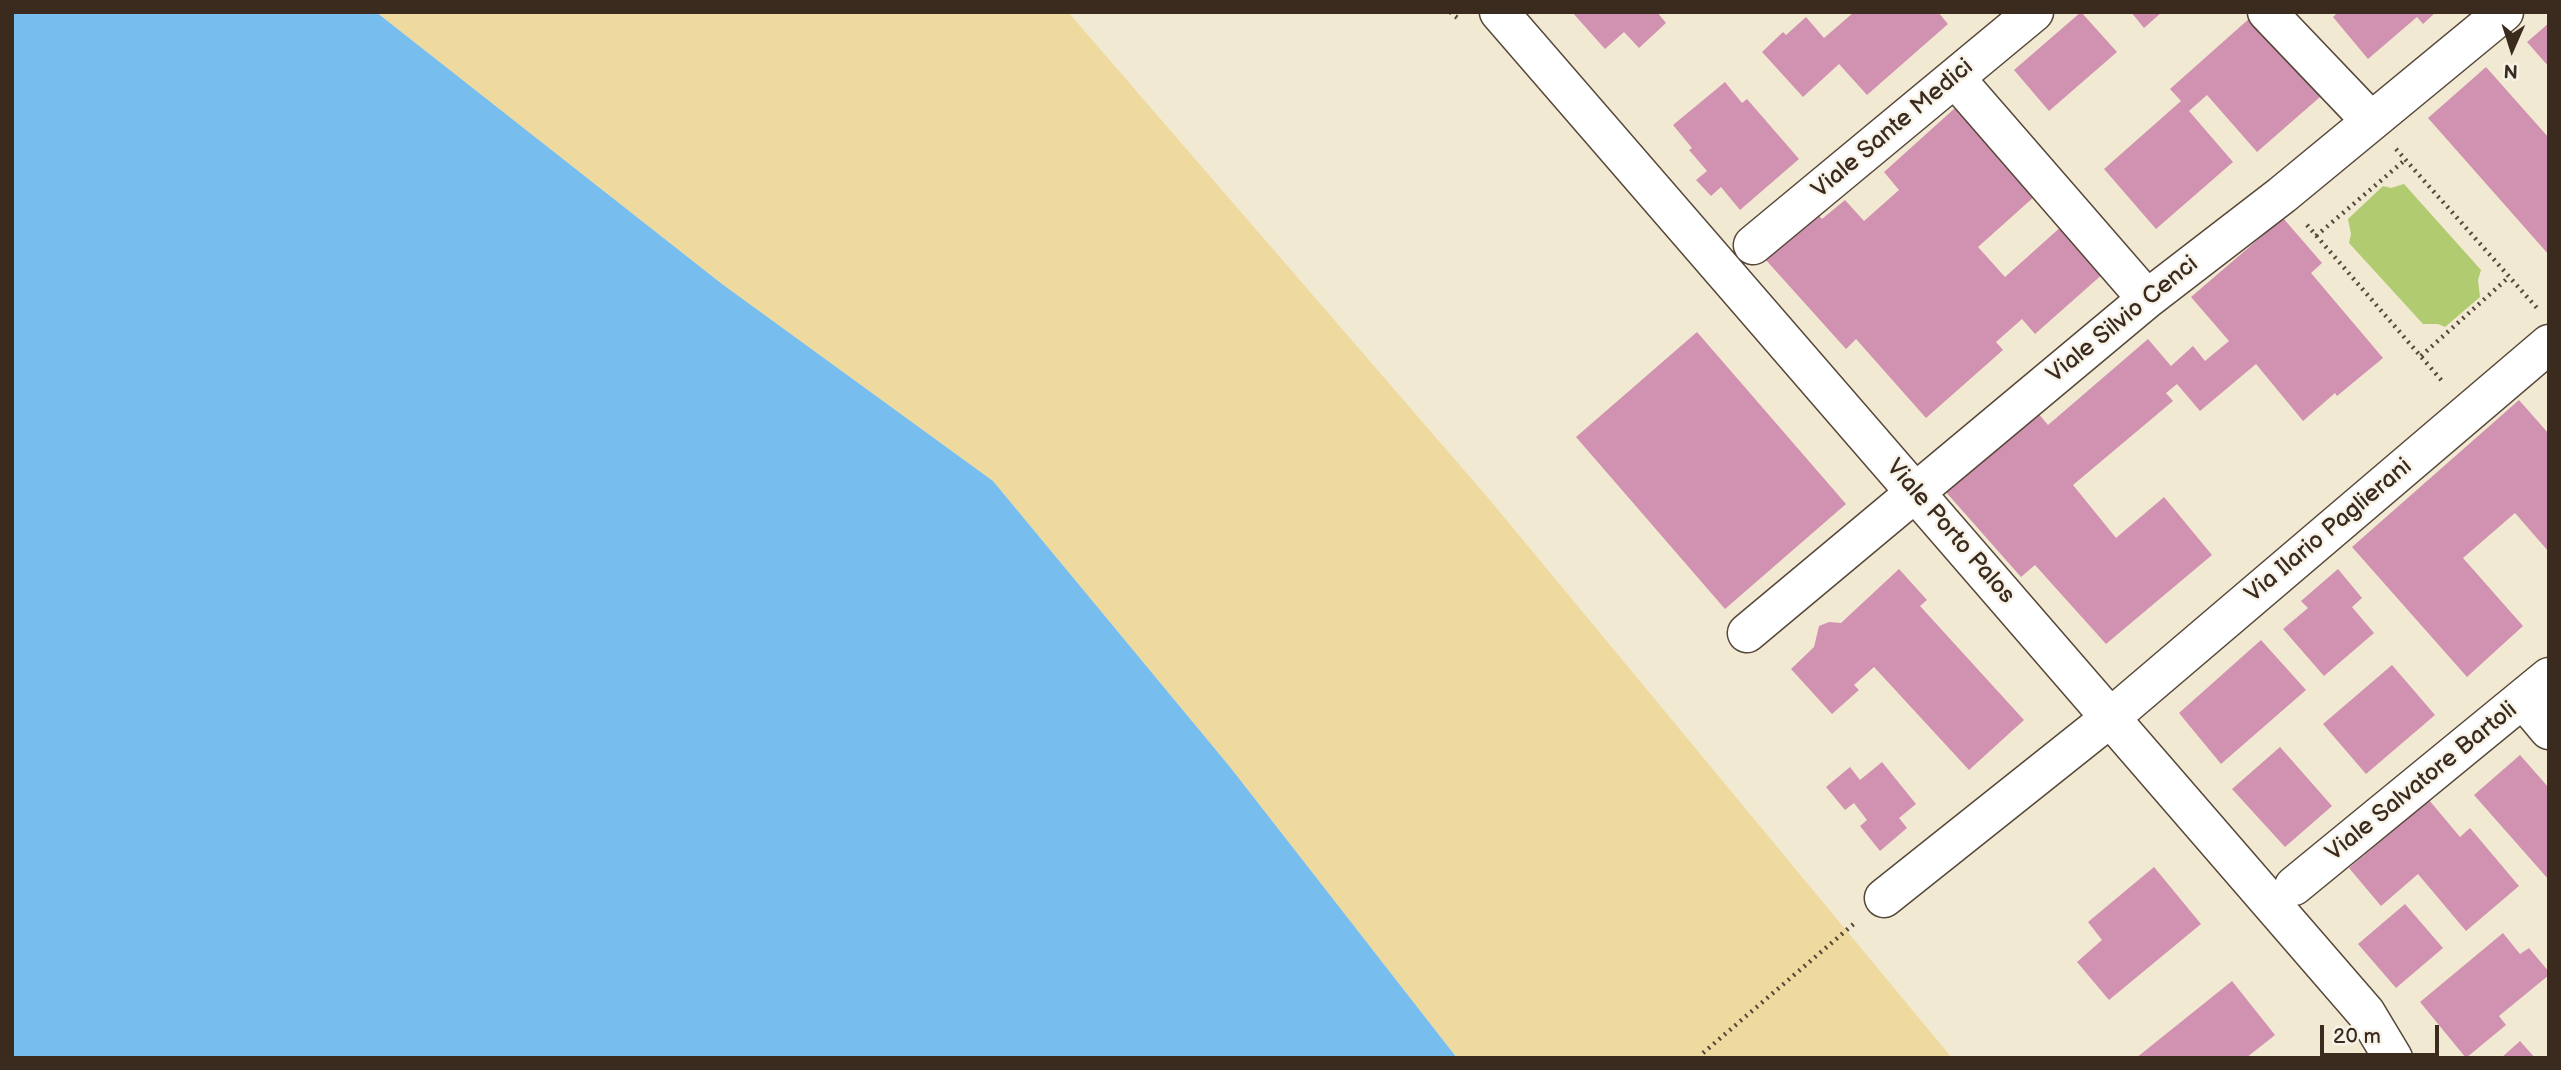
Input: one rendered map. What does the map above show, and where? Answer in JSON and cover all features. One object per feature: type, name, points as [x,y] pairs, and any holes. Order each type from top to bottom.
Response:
[{"type":"street","name":"Viale Porto Palos","points":[[1499,12],[2366,1013],[2393,1058]]},
{"type":"street","name":"Viale Sante Medici","points":[[1753,246],[2035,12]]},
{"type":"street","points":[[2267,12],[2371,121]]},
{"type":"street","name":"Viale Silvio Cenci","points":[[1747,633],[2147,299],[2282,195],[2504,12]]},
{"type":"street","points":[[1955,78],[2147,299]]},
{"type":"street","name":"Via Ilario Paglierani","points":[[1884,898],[2110,718],[2469,412],[2545,328]]},
{"type":"street","points":[[2536,688],[2549,730]]},
{"type":"street","name":"Viale Salvatore Bartoli","points":[[2294,887],[2536,688]]},
{"type":"path","points":[[2371,121],[2509,277],[2545,328]]},
{"type":"path","points":[[2316,236],[2405,160]]},
{"type":"path","points":[[2282,195],[2469,412]]},
{"type":"path","points":[[2421,356],[2509,277]]},
{"type":"path","points":[[1703,1053],[1884,898]]},
{"type":"green space","points":[[2404,184],[2481,270],[2478,280],[2480,297],[2445,327],[2423,324],[2349,243],[2351,234],[2348,219],[2383,186],[2391,188]]},
{"type":"sand","points":[[376,12],[1068,12],[1489,499],[1952,1058],[1457,1058],[1230,767],[993,481],[722,284]]},
{"type":"water","points":[[12,12],[376,12],[722,284],[993,481],[1230,767],[1457,1058],[12,1058]]},
{"type":"building","points":[[1572,12],[1657,12],[1666,23],[1639,48],[1624,32],[1605,49]]},
{"type":"building","points":[[1854,12],[1938,12],[1948,24],[1867,95],[1839,64],[1803,97],[1762,52],[1783,32],[1786,35],[1806,17],[1824,38]]},
{"type":"building","points":[[2081,12],[2117,52],[2049,111],[2014,70]]},
{"type":"building","points":[[2131,12],[2162,12],[2144,28]]},
{"type":"building","points":[[2338,12],[2436,12],[2423,24],[2417,17],[2368,59],[2333,17]]},
{"type":"building","points":[[2251,17],[2320,97],[2257,152],[2207,95],[2189,111],[2233,162],[2156,229],[2104,169],[2181,101],[2170,89]]},
{"type":"building","points":[[2549,23],[2549,67],[2527,42]]},
{"type":"building","points":[[2486,67],[2549,138],[2549,255],[2428,118]]},
{"type":"building","points":[[1725,82],[1742,103],[1747,99],[1799,159],[1740,210],[1721,187],[1711,196],[1696,180],[1707,171],[1673,125]]},
{"type":"building","points":[[1955,108],[2035,196],[1978,247],[2005,277],[2063,225],[2105,272],[2035,334],[2022,319],[1996,342],[2003,350],[1926,418],[1856,339],[1846,349],[1765,259],[1817,213],[1822,219],[1845,200],[1864,221],[1899,190],[1884,172]]},
{"type":"building","points":[[2283,218],[2322,263],[2311,273],[2383,358],[2337,396],[2335,393],[2303,421],[2256,364],[2200,411],[2177,384],[2166,393],[2173,401],[2073,485],[2116,538],[2164,497],[2212,555],[2106,644],[2035,565],[2021,577],[1945,491],[2033,407],[2048,425],[2148,339],[2171,366],[2193,346],[2205,361],[2229,341],[2191,297]]},
{"type":"building","points":[[1697,332],[1846,504],[1725,609],[1576,437]]},
{"type":"building","points":[[2519,400],[2549,434],[2549,552],[2515,513],[2463,558],[2523,626],[2467,677],[2352,547]]},
{"type":"building","points":[[1899,569],[1927,600],[1920,606],[2024,720],[1969,770],[1874,667],[1854,685],[1859,690],[1832,714],[1791,669],[1814,647],[1819,626],[1829,622],[1841,623]]},
{"type":"building","points":[[2338,569],[2362,598],[2352,607],[2374,633],[2324,676],[2283,629],[2308,608],[2301,601]]},
{"type":"building","points":[[2261,640],[2306,690],[2221,764],[2179,713]]},
{"type":"building","points":[[2392,665],[2435,715],[2366,774],[2323,724]]},
{"type":"building","points":[[2280,747],[2332,806],[2285,847],[2232,789]]},
{"type":"building","points":[[2520,755],[2549,788],[2549,880],[2474,795]]},
{"type":"building","points":[[1882,762],[1916,804],[1899,818],[1907,828],[1880,851],[1860,826],[1867,820],[1854,803],[1845,810],[1826,787],[1850,767],[1860,780]]},
{"type":"building","points":[[2429,800],[2460,837],[2470,828],[2519,886],[2466,931],[2418,874],[2381,906],[2349,868]]},
{"type":"building","points":[[2154,867],[2201,924],[2109,1000],[2077,962],[2102,940],[2088,922]]},
{"type":"building","points":[[2405,904],[2443,948],[2396,988],[2358,944]]},
{"type":"building","points":[[2503,933],[2520,954],[2529,948],[2549,975],[2499,1016],[2506,1025],[2466,1058],[2420,1002]]},
{"type":"building","points":[[2232,981],[2275,1035],[2246,1058],[2136,1058]]},
{"type":"building","points":[[2520,1041],[2535,1058],[2501,1058]]}]
